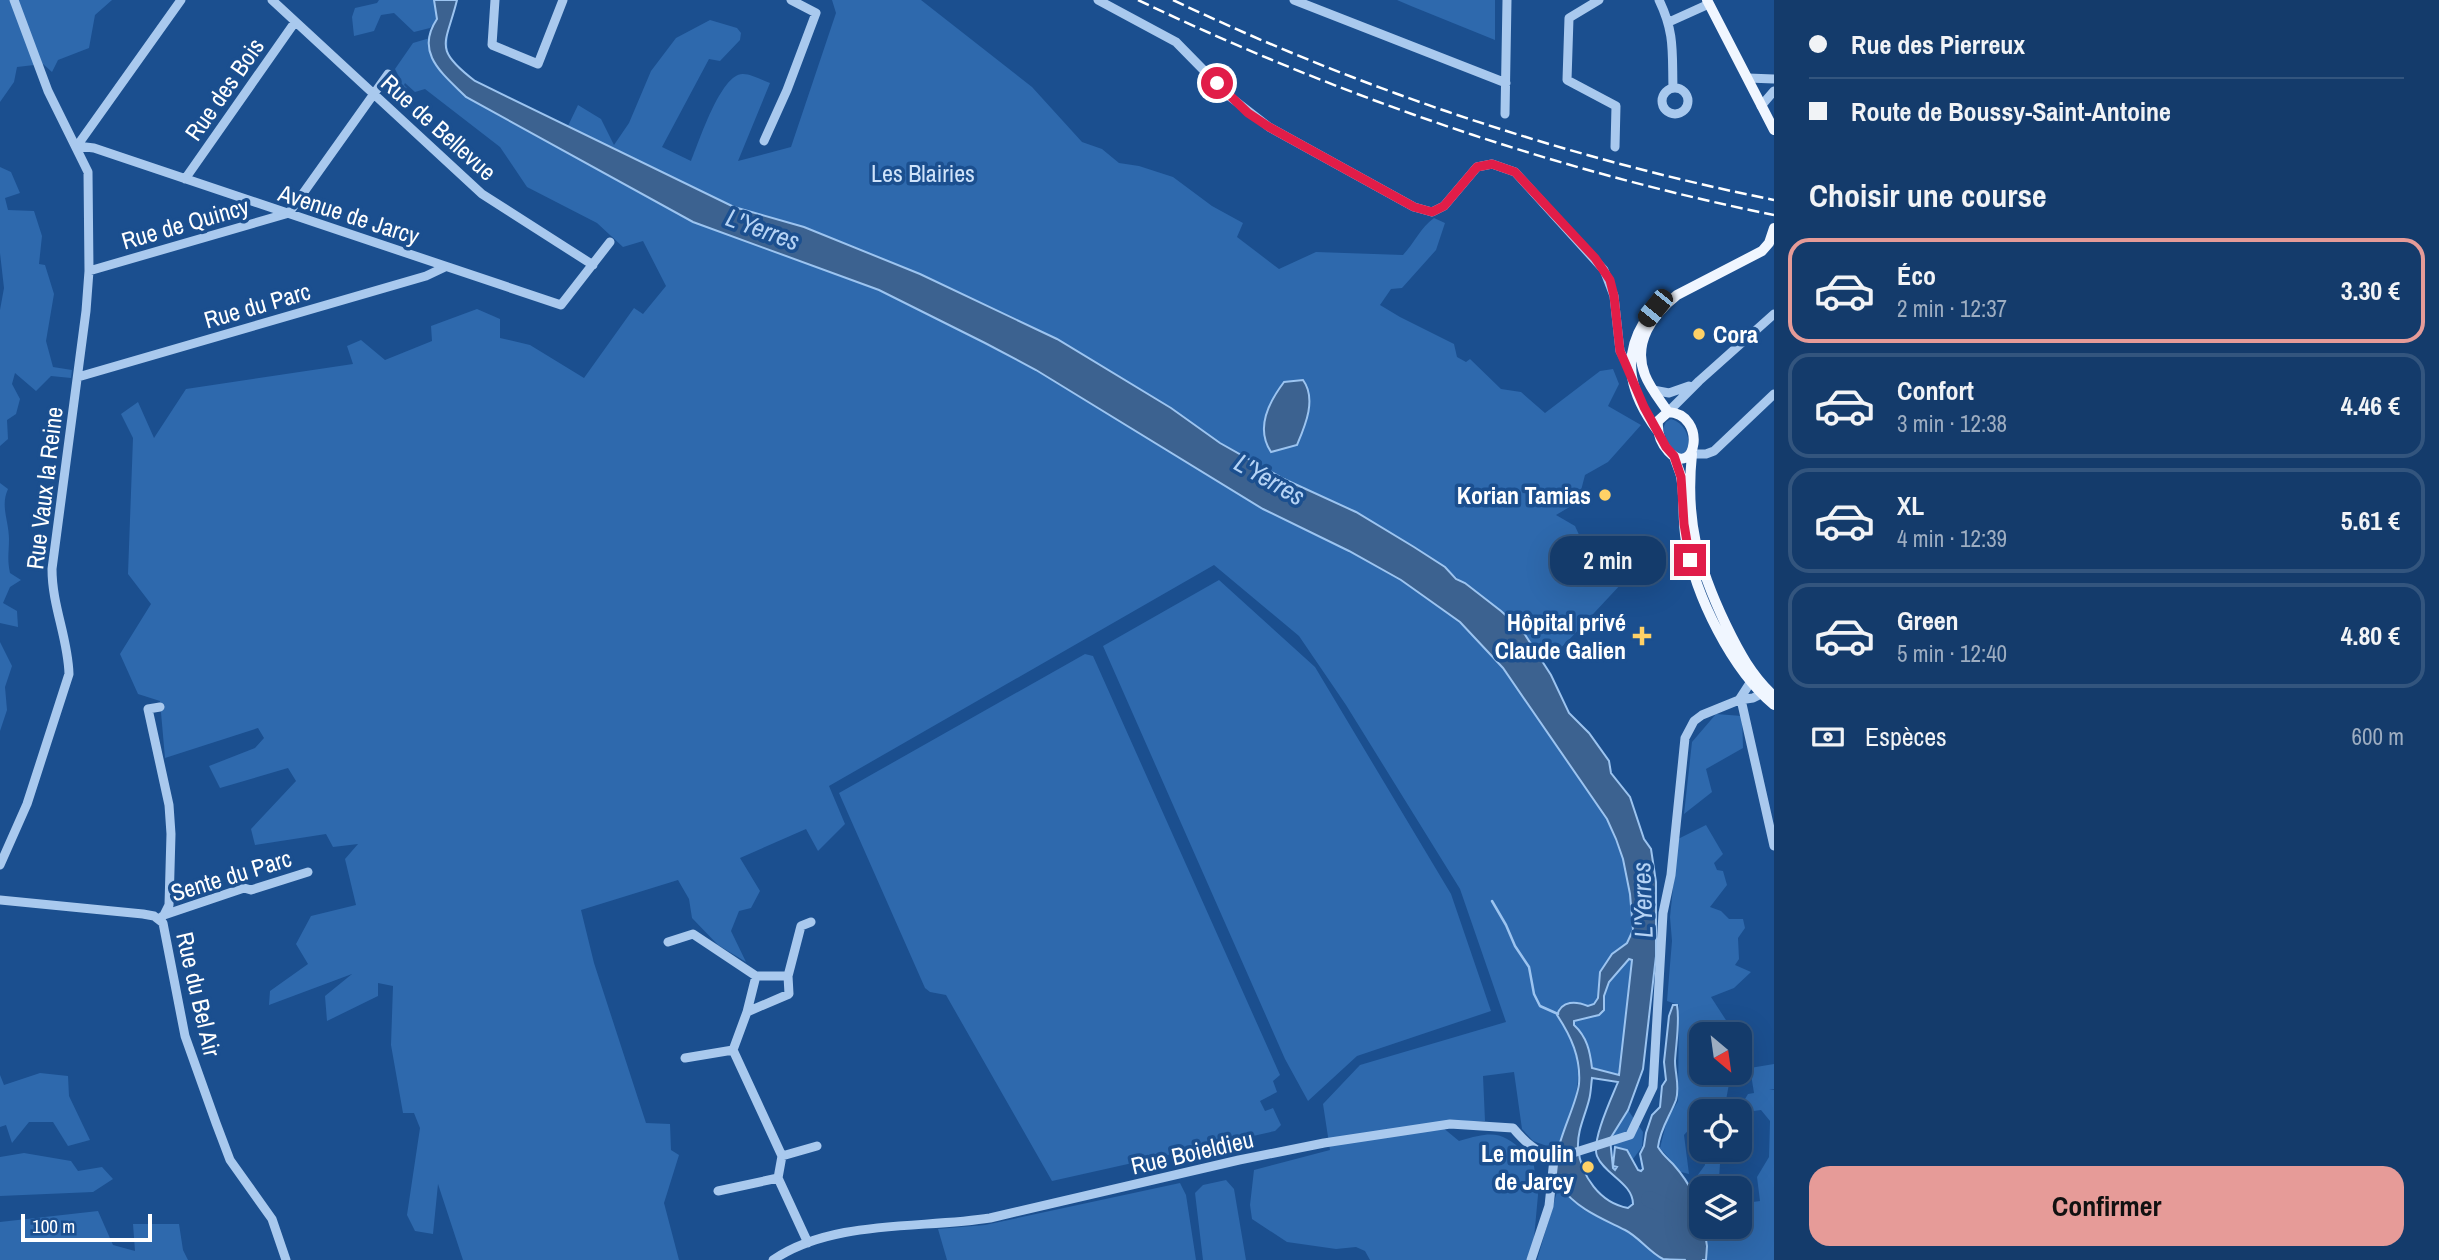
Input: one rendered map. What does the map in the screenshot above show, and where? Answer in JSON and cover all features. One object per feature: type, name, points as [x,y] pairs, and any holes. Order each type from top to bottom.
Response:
[{"type":"main road","points":[[1708,2],[1774,131]]},
{"type":"main road","points":[[1773,230],[1769,243],[1762,251],[1677,291],[1664,300],[1645,319],[1638,332],[1633,344],[1630,370],[1644,407],[1666,447],[1674,456],[1681,477],[1690,560],[1708,609],[1749,682],[1774,705]]},
{"type":"main road","points":[[1693,285],[1666,303],[1651,321],[1642,346],[1642,368],[1668,412],[1676,413],[1689,425],[1695,443],[1692,454],[1690,516],[1703,575],[1742,657],[1774,696]]},
{"type":"main road","points":[[1657,429],[1658,421],[1668,412]]},
{"type":"main road","points":[[1674,456],[1684,458],[1692,454]]},
{"type":"street","name":"Rue Vaux la Reine","points":[[0,865],[27,804],[69,674],[69,656],[52,589],[52,569],[78,377],[89,271],[88,172],[48,90],[14,0]]},
{"type":"street","points":[[77,146],[181,0]]},
{"type":"street","name":"Rue de Bellevue","points":[[272,0],[482,194],[593,265]]},
{"type":"street","points":[[495,0],[492,45],[538,65],[563,0]]},
{"type":"street","points":[[764,141],[787,90],[816,13],[791,0]]},
{"type":"street","points":[[1098,0],[1176,42],[1229,96],[1269,127],[1414,207],[1432,212],[1444,206],[1477,167],[1492,164],[1515,172],[1604,270],[1614,296],[1620,351],[1630,370]]},
{"type":"street","points":[[1294,0],[1506,83]]},
{"type":"street","points":[[1505,114],[1507,0]]},
{"type":"street","points":[[1599,0],[1569,18],[1567,80],[1616,106],[1615,147]]},
{"type":"street","points":[[1659,0],[1672,36],[1673,88]]},
{"type":"street","points":[[1669,22],[1708,2]]},
{"type":"street","name":"Rue des Bois","points":[[185,178],[295,22]]},
{"type":"street","points":[[289,213],[388,74]]},
{"type":"street","points":[[1748,78],[1770,78],[1772,93],[1761,106]]},
{"type":"street","name":"Avenue de Jarcy","points":[[77,146],[94,148],[561,305],[593,265]]},
{"type":"street","name":"Rue de Quincy","points":[[89,271],[289,213]]},
{"type":"street","points":[[593,265],[610,242]]},
{"type":"street","name":"Rue du Parc","points":[[78,377],[426,276],[445,267]]},
{"type":"street","points":[[1668,412],[1774,314]]},
{"type":"street","points":[[1618,330],[1630,340],[1638,332]]},
{"type":"street","points":[[1653,390],[1669,393],[1697,383]]},
{"type":"street","points":[[1692,454],[1714,451],[1774,394]]},
{"type":"street","points":[[1739,700],[1749,682]]},
{"type":"street","points":[[1531,1260],[1549,1206],[1554,1159],[1630,1135],[1654,1087],[1663,913],[1671,875],[1685,738],[1694,722],[1702,715],[1761,694]]},
{"type":"street","points":[[1739,700],[1774,846]]},
{"type":"street","points":[[160,707],[148,709],[169,805],[171,834],[169,905],[162,917]]},
{"type":"street","name":"Sente du Parc","points":[[162,917],[244,888],[251,891],[308,872]]},
{"type":"street","name":"Rue du Bel Air","points":[[0,901],[162,917],[185,1036],[216,1123],[230,1160],[272,1219],[286,1260]]},
{"type":"street","points":[[747,1012],[789,994],[788,976],[801,926],[811,922]]},
{"type":"street","points":[[667,942],[693,934],[756,976],[788,976]]},
{"type":"street","points":[[756,976],[733,1050],[782,1156],[778,1178],[808,1243]]},
{"type":"street","points":[[685,1058],[733,1050]]},
{"type":"street","name":"Rue Boieldieu","points":[[773,1260],[808,1243],[842,1234],[990,1218],[1281,1151],[1450,1124],[1513,1128],[1524,1142],[1554,1159]]},
{"type":"street","points":[[782,1156],[817,1146]]},
{"type":"street","points":[[718,1191],[778,1178]]},
{"type":"green space","points":[[0,0],[112,0],[95,15],[89,48],[58,60],[52,72],[43,64],[17,67],[14,82],[0,102]]},
{"type":"green space","points":[[379,0],[434,0],[437,19],[430,28],[414,32],[394,13],[381,15],[374,31],[354,36],[352,17],[355,8],[377,3]]},
{"type":"green space","name":"Les Blairies","points":[[832,0],[921,0],[1032,87],[1082,142],[1102,149],[1119,163],[1139,166],[1173,177],[1212,206],[1243,223],[1237,237],[1279,269],[1316,252],[1403,255],[1434,218],[1445,223],[1436,250],[1402,288],[1391,289],[1380,305],[1454,344],[1457,357],[1466,362],[1470,359],[1501,389],[1521,392],[1545,413],[1600,371],[1613,369],[1619,384],[1608,406],[1641,425],[1608,462],[1585,475],[1578,502],[1556,515],[1575,526],[1591,561],[1612,552],[1619,540],[1638,544],[1617,573],[1623,582],[1566,643],[1543,663],[1519,629],[1494,605],[1445,567],[1356,512],[1260,467],[1171,408],[1119,379],[962,332],[1036,370],[1263,509],[1349,551],[1437,604],[1460,622],[1503,668],[1607,819],[1623,859],[1633,930],[1627,943],[1612,954],[1598,986],[1598,998],[1594,1004],[1588,1006],[1578,1002],[1559,1008],[1557,1014],[1574,1050],[1578,1081],[1571,1113],[1558,1150],[1533,1141],[1522,1129],[1514,1072],[1483,1076],[1485,1121],[1436,1122],[1459,1141],[1483,1135],[1499,1136],[1533,1159],[1538,1195],[1532,1260],[1370,1260],[1365,1251],[1356,1247],[1336,1249],[1287,1242],[1252,1219],[1250,1205],[1254,1170],[1330,1150],[1323,1104],[1360,1065],[1506,1022],[1460,889],[1346,705],[1299,636],[1214,565],[829,786],[845,824],[818,851],[806,829],[740,858],[760,891],[751,908],[739,911],[731,931],[746,962],[718,945],[692,918],[689,899],[678,880],[581,910],[594,963],[646,1123],[670,1124],[671,1150],[679,1155],[664,1203],[679,1260],[463,1260],[438,1184],[433,1234],[415,1231],[407,1215],[420,1128],[414,1113],[403,1113],[391,1045],[393,986],[378,983],[378,996],[327,1021],[325,996],[352,974],[269,1005],[270,991],[308,964],[296,944],[311,916],[356,905],[345,859],[358,844],[333,847],[326,834],[255,845],[251,829],[296,781],[288,768],[220,788],[209,766],[255,748],[264,738],[258,728],[165,758],[160,701],[138,694],[120,654],[151,604],[128,574],[133,438],[121,414],[138,402],[154,438],[186,389],[353,364],[347,346],[361,340],[385,360],[432,341],[431,326],[477,309],[500,319],[500,338],[530,345],[584,378],[634,308],[643,314],[666,286],[643,241],[623,247],[597,223],[527,187],[500,147],[425,89],[415,92],[405,83],[407,88],[404,91],[410,97],[403,104],[386,91],[399,77],[395,69],[413,43],[440,35],[448,27],[447,67],[567,128],[578,105],[601,119],[614,145],[629,123],[651,71],[676,38],[710,20],[737,28],[741,33],[740,40],[720,61],[709,59],[662,147],[691,161],[719,96],[735,77],[746,74],[770,83],[738,161],[791,147],[836,13]]},
{"type":"green space","points":[[1397,0],[1495,0],[1495,40],[1411,6]]},
{"type":"green space","points":[[0,167],[11,172],[20,193],[5,198],[8,210],[34,211],[42,236],[39,264],[45,265],[54,294],[46,341],[53,367],[72,370],[71,378],[51,376],[36,391],[15,373],[12,384],[20,399],[16,414],[7,420],[8,439],[0,446],[0,310],[4,288],[0,253]]},
{"type":"green space","points":[[1671,419],[1679,423],[1687,433],[1689,447],[1683,454],[1669,445],[1666,437],[1663,428]]},
{"type":"green space","points":[[0,483],[8,489],[5,508],[9,532],[10,573],[21,580],[10,587],[3,603],[17,611],[18,627],[0,623]]},
{"type":"green space","points":[[1219,580],[1315,667],[1451,894],[1491,1011],[1357,1056],[1308,1101],[1285,1059],[1103,646]]},
{"type":"green space","points":[[0,642],[12,666],[5,687],[7,710],[0,731]]},
{"type":"green space","points":[[1085,654],[1093,656],[1280,1075],[1273,1081],[1277,1092],[1260,1101],[1265,1111],[1273,1108],[1281,1125],[1275,1131],[1052,1181],[946,995],[930,992],[925,988],[839,793]]},
{"type":"green space","points":[[1716,714],[1742,716],[1743,748],[1706,769],[1712,792],[1684,814],[1692,742]]},
{"type":"green space","points":[[1706,825],[1723,854],[1714,863],[1717,870],[1723,871],[1727,885],[1710,907],[1721,911],[1729,919],[1743,919],[1745,928],[1738,938],[1739,959],[1735,965],[1751,972],[1734,988],[1711,997],[1727,1022],[1689,1022],[1689,1085],[1729,1085],[1726,1099],[1689,1099],[1689,1129],[1684,1135],[1689,1174],[1681,1172],[1660,1148],[1667,1120],[1678,1101],[1679,1005],[1667,1001],[1672,941],[1670,917],[1678,839]]},
{"type":"green space","points":[[1629,959],[1632,960],[1619,1076],[1592,1069],[1587,1045],[1582,1034],[1573,1025],[1574,1021],[1599,1015],[1604,1010],[1604,996],[1609,982]]},
{"type":"green space","points":[[1774,1064],[1774,1089],[1769,1090],[1774,1090],[1774,1260],[1707,1260],[1706,1239],[1752,1239],[1752,1202],[1760,1201],[1757,1177],[1769,1157],[1770,1121],[1761,1110],[1752,1111],[1752,1099],[1745,1099],[1748,1094],[1754,1093],[1752,1068]]},
{"type":"green space","points":[[40,1073],[68,1076],[69,1096],[90,1140],[68,1146],[53,1122],[29,1122],[12,1143],[6,1125],[0,1127],[0,1075],[4,1085]]},
{"type":"green space","points":[[1628,1110],[1643,1132],[1642,1147],[1633,1159],[1627,1150],[1615,1147],[1614,1142],[1616,1127]]},
{"type":"green space","points":[[24,1153],[71,1161],[78,1171],[102,1167],[113,1179],[93,1192],[0,1196],[0,1157]]},
{"type":"green space","points":[[1705,1162],[1720,1162],[1719,1176],[1697,1176]]},
{"type":"green space","points":[[1226,1180],[1234,1189],[1246,1260],[1203,1260],[1195,1193],[1203,1185]]},
{"type":"green space","points":[[1180,1183],[1186,1195],[1196,1260],[947,1260],[938,1229],[985,1225]]},
{"type":"green space","points":[[1559,1185],[1584,1210],[1627,1231],[1665,1260],[1537,1260]]},
{"type":"green space","points":[[98,1211],[113,1245],[135,1251],[133,1224],[179,1224],[183,1250],[188,1260],[0,1260],[0,1222]]},
{"type":"water","points":[[434,0],[457,0],[446,45],[452,61],[475,81],[734,207],[804,227],[920,274],[1057,339],[1171,408],[1220,443],[1284,479],[1356,512],[1414,547],[1445,567],[1456,579],[1465,583],[1522,630],[1551,675],[1569,713],[1589,733],[1609,761],[1611,773],[1630,797],[1644,839],[1651,849],[1656,882],[1656,956],[1643,1069],[1628,1110],[1610,1139],[1613,1168],[1615,1170],[1617,1167],[1613,1166],[1615,1147],[1627,1150],[1638,1170],[1643,1169],[1640,1154],[1652,1115],[1660,1107],[1662,1086],[1666,1080],[1664,1062],[1669,1016],[1673,1005],[1677,1005],[1677,1095],[1658,1147],[1689,1185],[1689,1239],[1706,1239],[1706,1260],[1663,1259],[1630,1233],[1574,1201],[1560,1186],[1556,1176],[1558,1150],[1579,1084],[1574,1048],[1557,1015],[1566,1004],[1579,1003],[1588,1006],[1594,1004],[1598,998],[1600,972],[1612,954],[1627,943],[1633,930],[1630,894],[1623,859],[1607,819],[1503,668],[1460,622],[1401,580],[1263,509],[1036,370],[985,343],[879,290],[693,222],[466,97],[434,62],[430,53],[431,31],[437,19]],"holes":[[[1629,959],[1632,960],[1619,1075],[1592,1068],[1587,1045],[1574,1021],[1599,1015],[1604,1010],[1604,996],[1609,982]],[[1592,1078],[1618,1082],[1603,1119],[1596,1149],[1601,1162],[1632,1197],[1633,1204],[1628,1208],[1609,1200],[1594,1187],[1583,1168],[1578,1148]]]},
{"type":"water","points":[[1303,380],[1307,387],[1309,404],[1297,445],[1271,452],[1266,443],[1264,425],[1273,398],[1284,382]]},
{"type":"waterway","points":[[1492,901],[1529,967],[1534,994],[1540,1006],[1558,1014]]},
{"type":"waterway","name":"L'Yerres","points":[[1649,1199],[1668,1208],[1675,1215],[1694,1260]]},
{"type":"railway","points":[[1138,0],[1292,68],[1449,127],[1610,176],[1774,215]]},
{"type":"railway","points":[[1173,0],[1318,64],[1468,118],[1620,164],[1774,200]]},
{"type":"place","name":"Cora","points":[[1699,334]]},
{"type":"place","name":"Korian Tamias","points":[[1605,495]]},
{"type":"place","name":"Hôpital privé Claude Galien","points":[[1642,636]]},
{"type":"place","name":"Le moulin de Jarcy","points":[[1588,1167]]},
{"type":"route","points":[[1217,83],[1248,113],[1269,127],[1414,207],[1432,212],[1444,206],[1477,167],[1492,164],[1515,172],[1595,258],[1610,280],[1620,351],[1651,422],[1674,456],[1681,477],[1686,543],[1690,560]]}]
